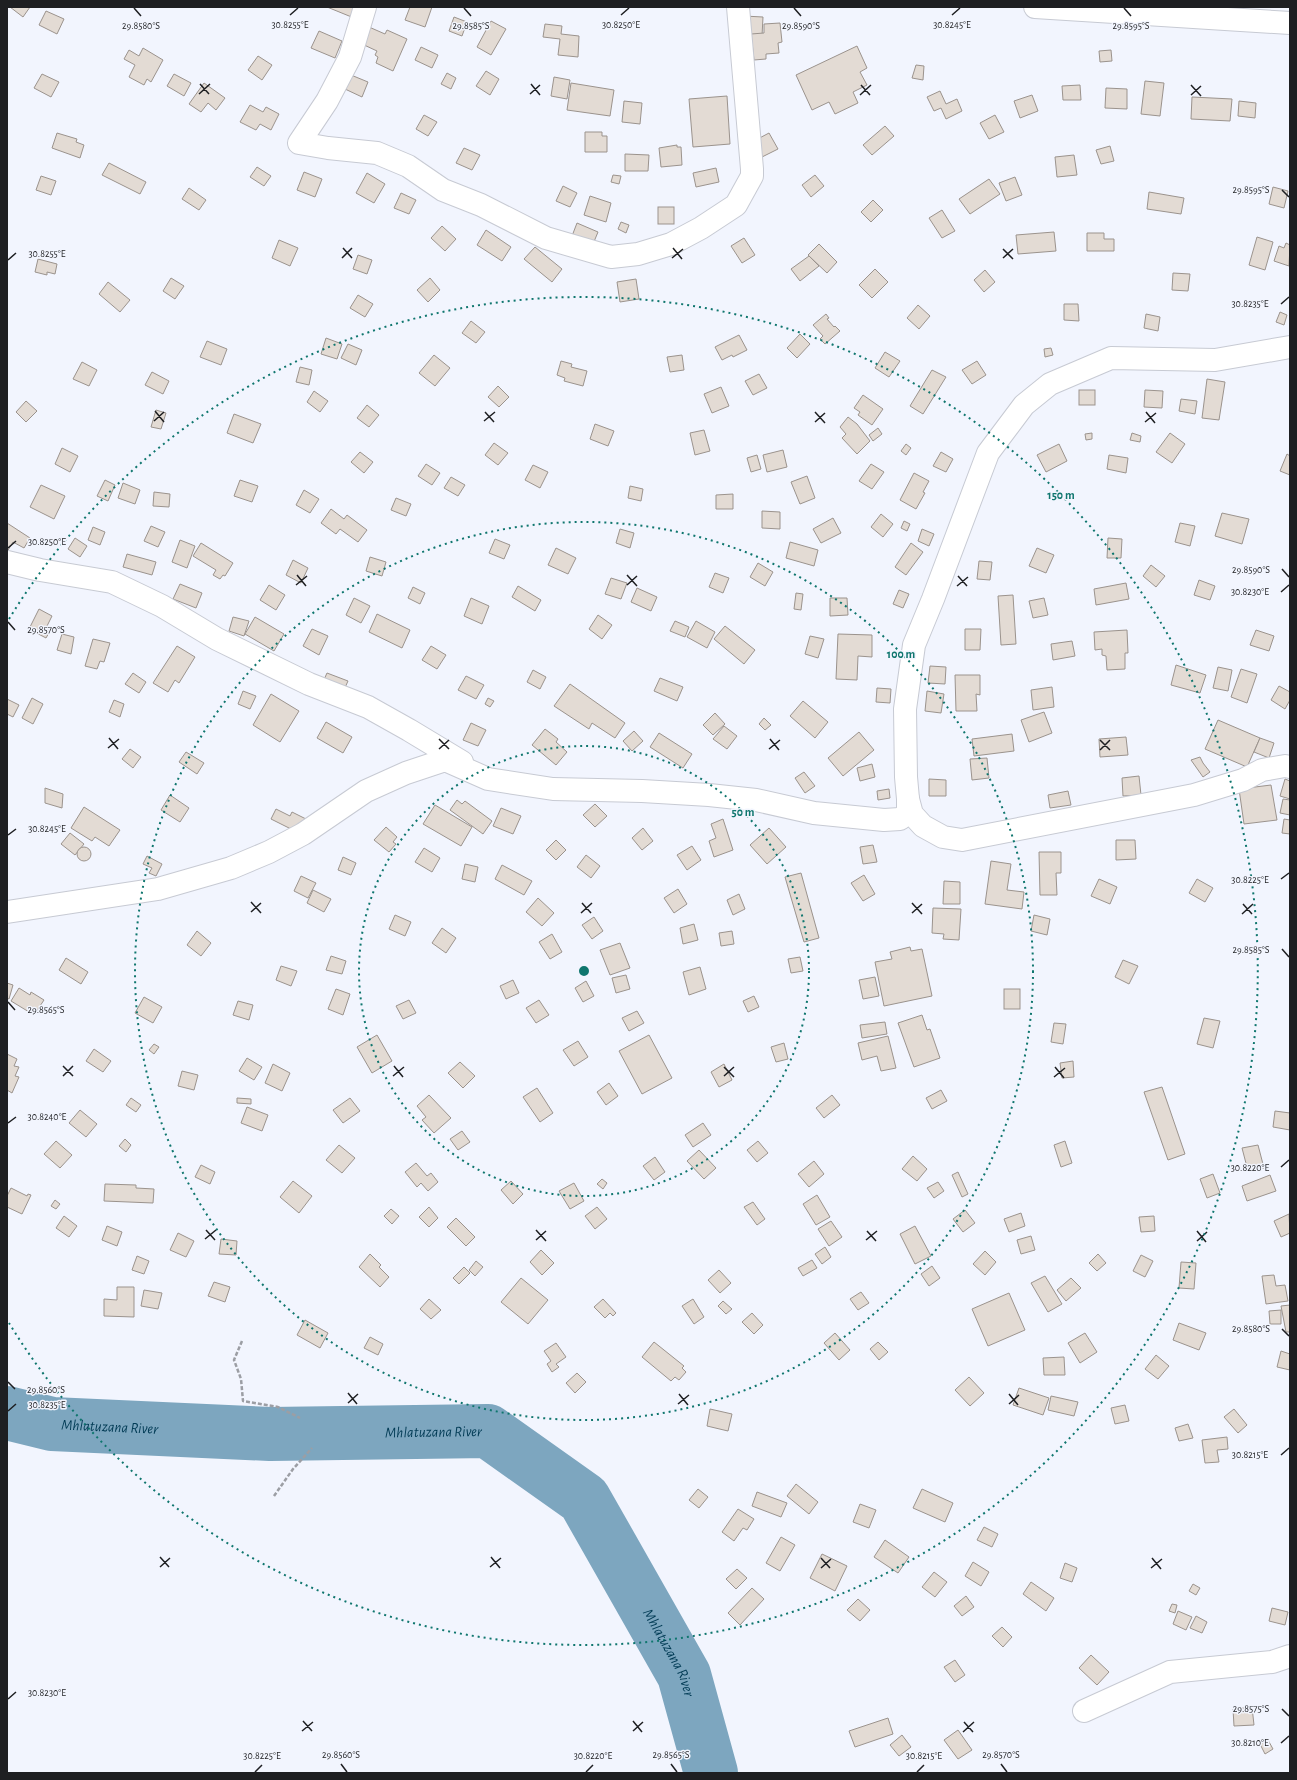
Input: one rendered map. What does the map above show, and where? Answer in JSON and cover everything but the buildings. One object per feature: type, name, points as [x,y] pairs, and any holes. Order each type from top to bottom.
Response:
[{"type":"street","points":[[365,7],[350,57],[327,101],[299,143],[328,148],[377,153],[408,166],[442,190],[481,205],[546,238],[611,257],[638,254],[671,244],[701,228],[736,205],[746,189],[752,176],[752,169],[738,7]]},
{"type":"street","points":[[1035,7],[1290,23]]},
{"type":"street","points":[[7,912],[158,889],[231,868],[269,852],[303,834],[366,790],[406,773],[445,760],[488,779],[553,790],[642,791],[756,800],[814,813],[884,820],[900,819],[908,813],[905,709],[914,645],[988,453],[1024,405],[1050,384],[1111,358],[1215,360],[1290,347]]},
{"type":"street","points":[[7,562],[40,570],[112,582],[162,606],[217,639],[309,684],[368,707],[446,752],[488,779]]},
{"type":"street","points":[[908,799],[912,814],[923,826],[943,838],[962,840],[1194,795],[1243,780],[1262,770],[1285,766],[1290,767]]},
{"type":"street","points":[[1084,1711],[1170,1672],[1272,1662],[1290,1656]]},
{"type":"path","points":[[242,1341],[234,1360],[241,1379],[243,1401],[278,1407],[300,1418]]},
{"type":"path","points":[[274,1496],[293,1469],[312,1448]]},
{"type":"waterway","name":"Mhlatuzana River","points":[[7,1413],[52,1424],[270,1434],[488,1431],[584,1499],[684,1675],[711,1773]]}]
